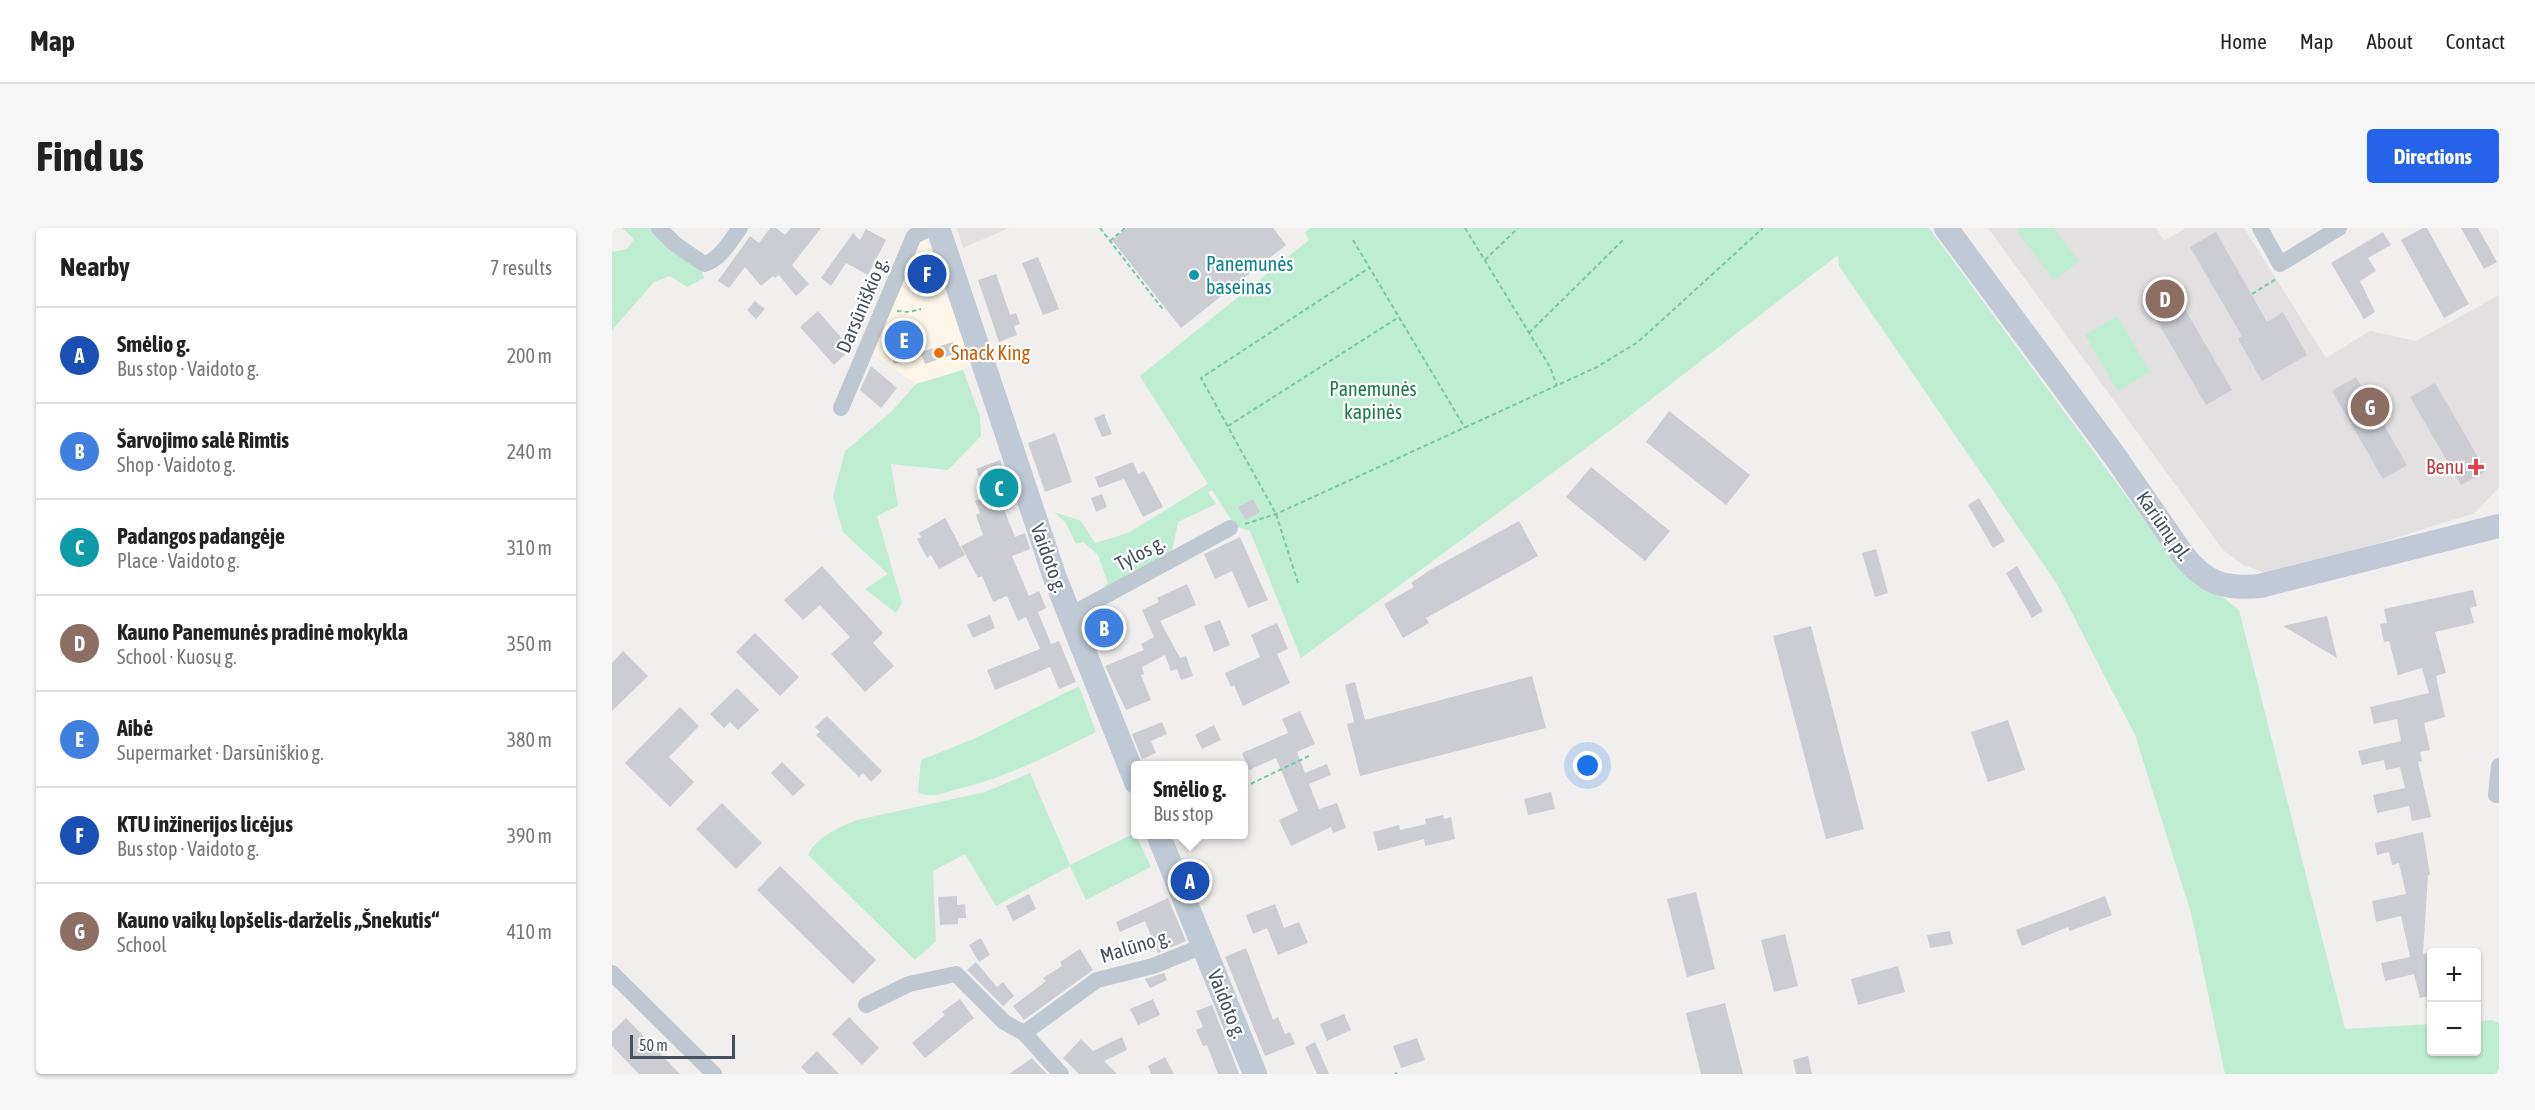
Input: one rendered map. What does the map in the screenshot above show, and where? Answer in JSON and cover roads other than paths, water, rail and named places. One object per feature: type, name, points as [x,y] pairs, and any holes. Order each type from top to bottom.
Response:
[{"type":"main road","name":"Vaidoto g.","points":[[938,228],[1044,546],[1131,769]]},
{"type":"main road","name":"Kariūnų pl.","points":[[1946,228],[2114,455],[2183,555],[2196,570],[2211,580],[2241,588],[2260,586],[2499,526]]},
{"type":"main road","name":"Vaidoto g.","points":[[1160,839],[1255,1074]]},
{"type":"street","points":[[659,228],[675,244],[704,264],[712,262],[740,228]]},
{"type":"street","name":"Darsūniškio g.","points":[[841,408],[914,236],[931,228]]},
{"type":"street","points":[[2260,228],[2279,271],[2339,228]]},
{"type":"street","name":"Tylos g.","points":[[1070,615],[1230,528]]},
{"type":"street","points":[[2496,795],[2499,766]]},
{"type":"street","name":"Malūno g.","points":[[1024,1034],[1097,980],[1152,966],[1203,946]]},
{"type":"street","points":[[612,973],[714,1074]]},
{"type":"street","points":[[866,1005],[909,984],[956,974],[1004,1022],[1024,1034],[1061,1074]]},
{"type":"place","name":"KTU inžinerijos licėjus","points":[[927,274]]},
{"type":"place","name":"Panemunės baseinas","points":[[1194,275]]},
{"type":"place","name":"Kauno Panemunės pradinė mokykla","points":[[2165,299]]},
{"type":"place","name":"Aibė","points":[[904,340]]},
{"type":"place","name":"Snack King","points":[[939,353]]},
{"type":"place","name":"Kauno vaikų lopšelis-darželis „Šnekutis“","points":[[2370,407]]},
{"type":"place","name":"Benu","points":[[2476,467]]},
{"type":"place","name":"Padangos padangėje","points":[[999,488]]},
{"type":"place","name":"Šarvojimo salė Rimtis","points":[[1104,628]]},
{"type":"place","name":"Smėlio g.","points":[[1190,881]]},
{"type":"park label","name":"Panemunės kapinės","points":[[1373,400]]}]
